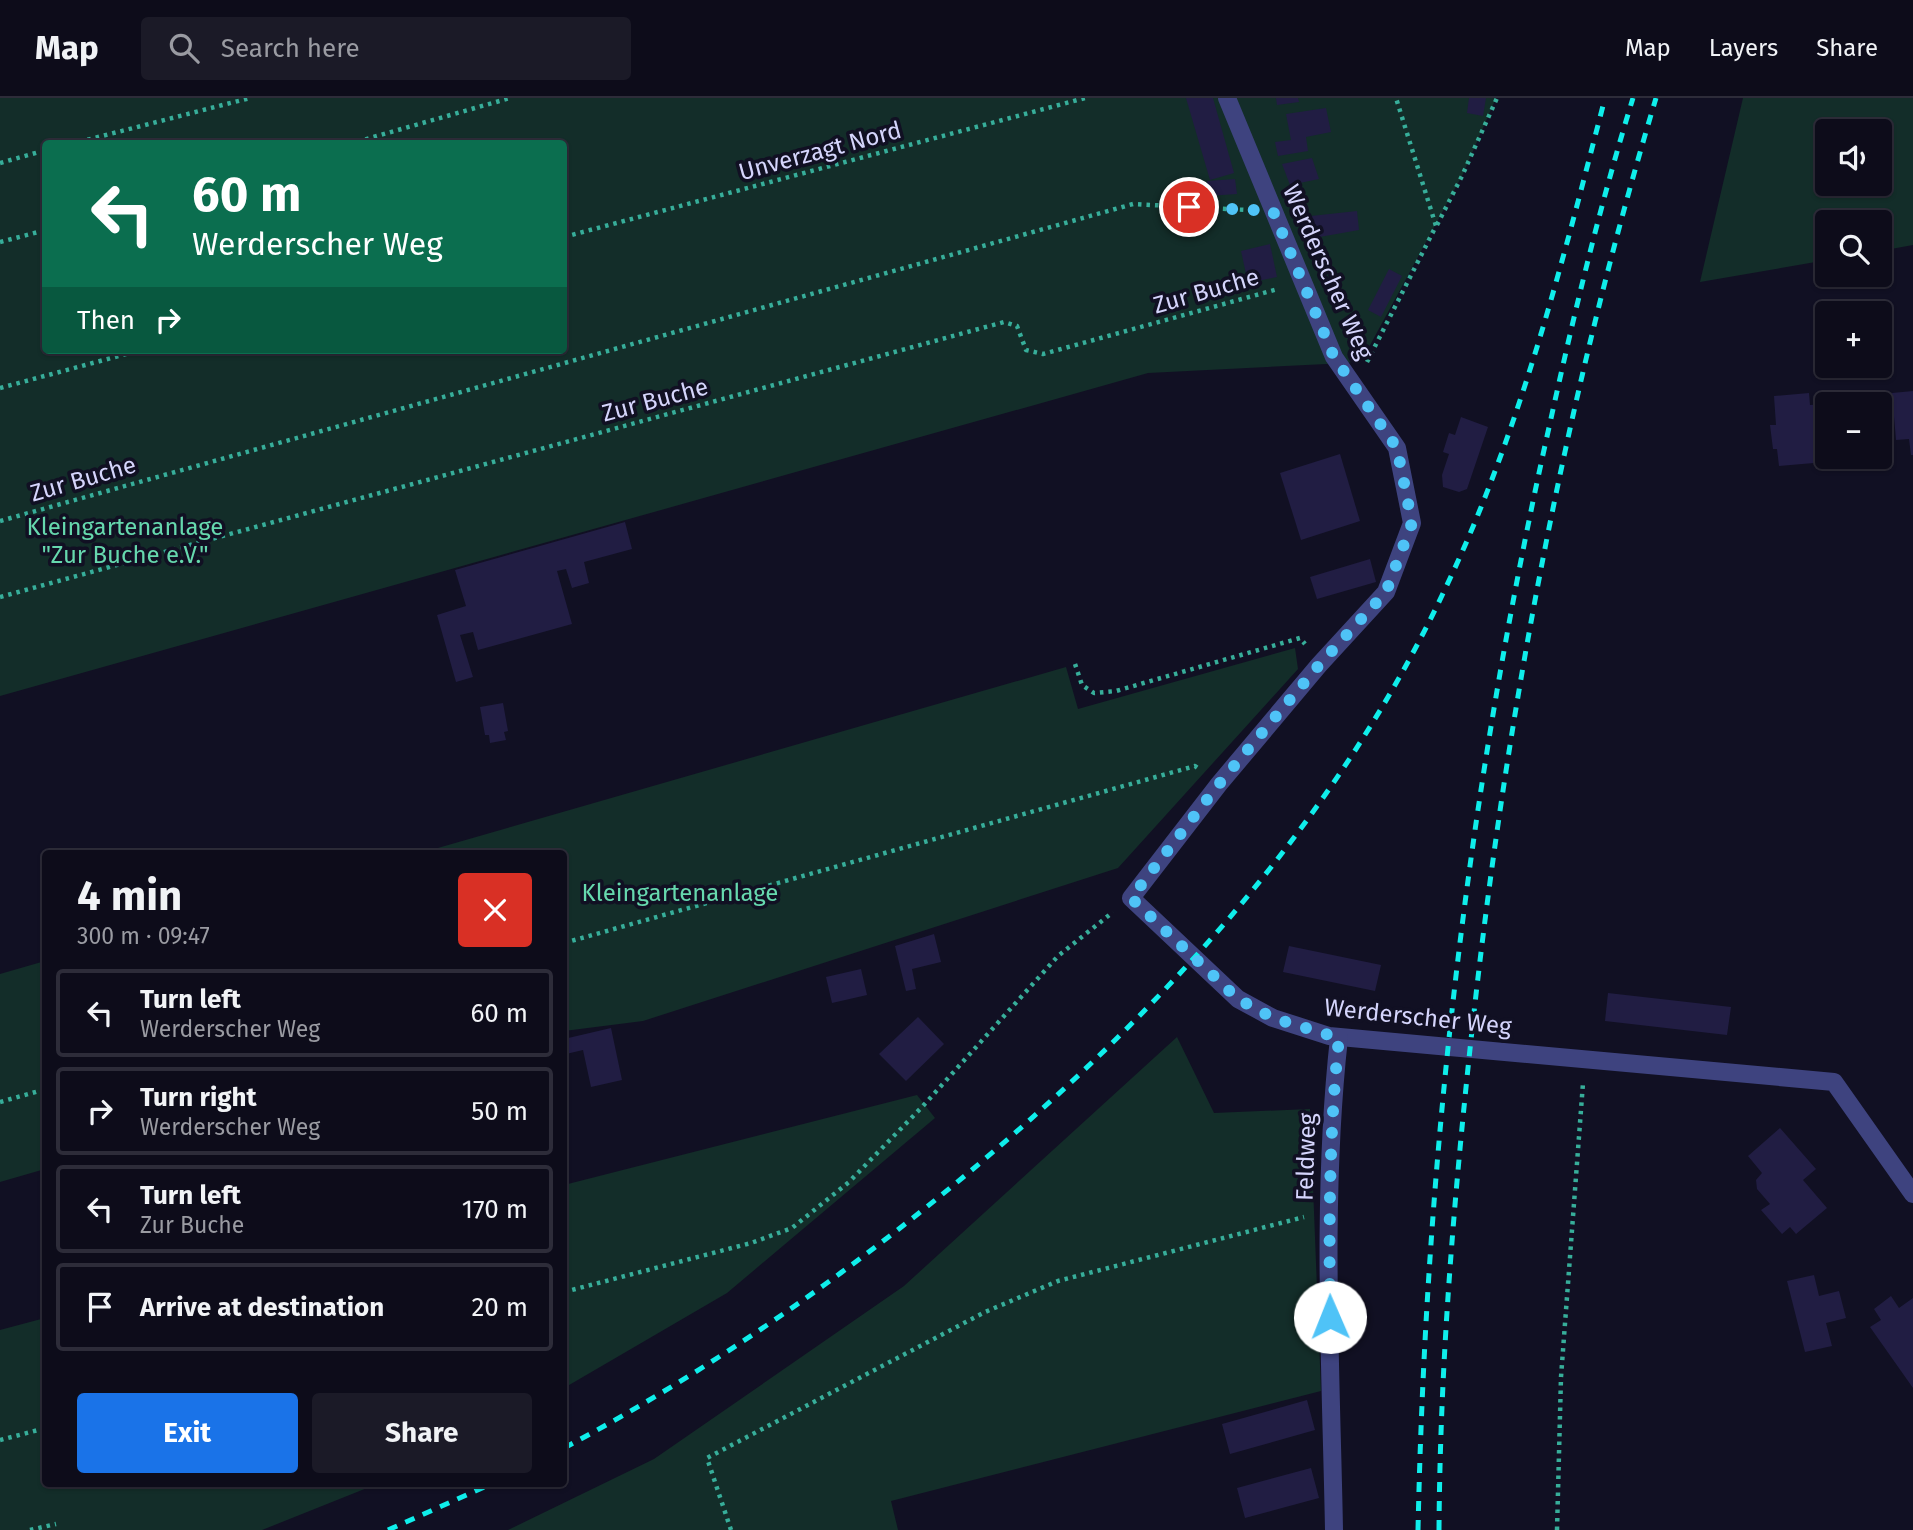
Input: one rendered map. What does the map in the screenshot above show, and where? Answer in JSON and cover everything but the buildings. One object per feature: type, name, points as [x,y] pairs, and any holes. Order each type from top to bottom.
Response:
[{"type":"street","name":"Werderscher Weg","points":[[1227,98],[1339,364],[1397,448],[1412,523],[1386,592],[1319,665],[1219,784],[1131,898],[1238,999],[1273,1018],[1339,1038],[1834,1082],[1913,1194]]},
{"type":"street","name":"Feldweg","points":[[1334,1530],[1328,1210],[1332,1101],[1339,1038]]},
{"type":"path","points":[[87,140],[250,98]]},
{"type":"path","points":[[363,140],[510,98]]},
{"type":"path","name":"Unverzagt Nord","points":[[567,236],[1086,98]]},
{"type":"path","points":[[1339,364],[1365,367],[1436,226],[1396,98]]},
{"type":"path","points":[[1437,225],[1497,98]]},
{"type":"path","points":[[0,163],[42,151]]},
{"type":"path","name":"Zur Buche","points":[[0,521],[1133,204],[1273,211]]},
{"type":"path","points":[[0,242],[42,231]]},
{"type":"path","name":"Zur Buche","points":[[0,597],[1004,322],[1017,326],[1026,350],[1043,354],[1303,282]]},
{"type":"path","points":[[0,388],[126,354]]},
{"type":"path","points":[[1075,664],[1082,685],[1094,693],[1116,691],[1300,638],[1319,665]]},
{"type":"path","points":[[567,942],[1195,766],[1219,784]]},
{"type":"path","points":[[567,1291],[751,1243],[792,1228],[849,1182],[914,1116],[1058,956],[1131,898]]},
{"type":"path","points":[[1557,1530],[1561,1377],[1584,1058]]},
{"type":"path","points":[[0,1102],[42,1090]]},
{"type":"path","points":[[731,1530],[707,1458],[985,1312],[1058,1280],[1328,1210]]},
{"type":"path","points":[[0,1440],[42,1429]]},
{"type":"path","points":[[30,1530],[56,1524]]},
{"type":"green space","name":"Kleingartenanlage \"Zur Buche e.V.\"","points":[[0,98],[1496,98],[1463,174],[1362,360],[1148,373],[0,696]]},
{"type":"green space","points":[[1743,98],[1913,98],[1913,245],[1892,249],[1892,210],[1815,210],[1815,262],[1700,282]]},
{"type":"green space","name":"Kleingartenanlage","points":[[1295,648],[1298,669],[1118,868],[643,1021],[567,1031],[567,850],[431,850],[1066,667],[1078,709]]},
{"type":"green space","points":[[42,962],[42,1170],[0,1182],[0,974]]},
{"type":"green space","points":[[1177,1037],[1214,1113],[1310,1109],[1321,1391],[891,1501],[898,1530],[508,1530],[654,1459],[904,1286]]},
{"type":"green space","points":[[917,1095],[935,1118],[727,1293],[567,1386],[567,1184]]},
{"type":"green space","points":[[42,1319],[42,1487],[370,1487],[262,1530],[0,1530],[0,1330]]},
{"type":"railway","points":[[567,1446],[670,1388],[772,1322],[920,1213],[967,1174],[1109,1046],[1176,978],[1239,906],[1298,832],[1353,754],[1402,672],[1446,587],[1472,528],[1496,469],[1537,347],[1605,98]]},
{"type":"railway","points":[[1418,1530],[1430,1251],[1456,974],[1474,835],[1521,560],[1550,423],[1588,260],[1633,98]]},
{"type":"railway","points":[[1439,1530],[1445,1350],[1458,1169],[1500,809],[1519,689],[1565,450],[1592,332],[1656,98]]},
{"type":"railway","points":[[388,1530],[484,1487]]},
{"type":"route","points":[[1189,207],[1273,211],[1334,357],[1397,448],[1412,523],[1386,592],[1319,665],[1219,784],[1131,898],[1238,999],[1273,1018],[1339,1038],[1332,1101],[1328,1210],[1330,1317]]}]
